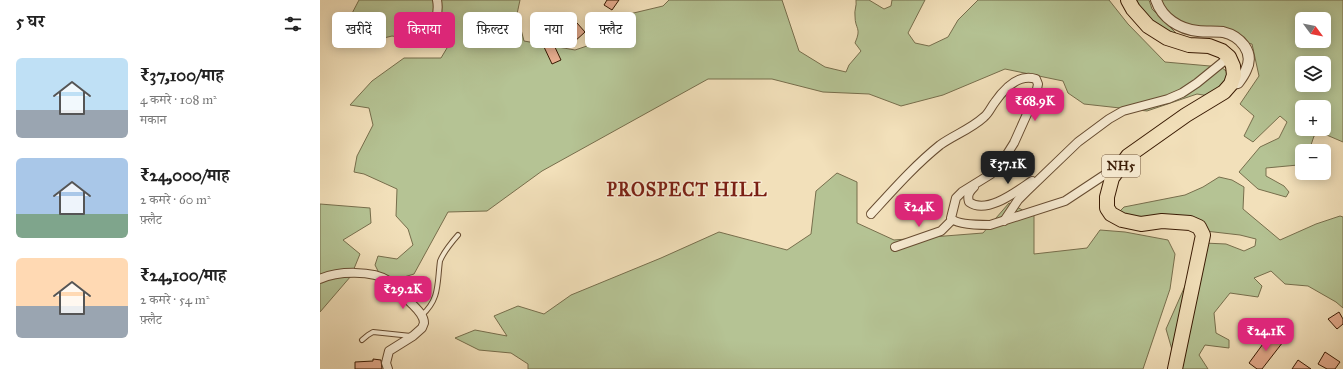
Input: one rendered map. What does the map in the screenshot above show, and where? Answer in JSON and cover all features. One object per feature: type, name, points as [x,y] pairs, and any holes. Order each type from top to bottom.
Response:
[{"type":"highway","points":[[1128,0],[1133,9],[1148,26],[1167,38],[1189,45],[1209,46],[1230,56],[1234,75],[1231,84]]},
{"type":"highway","name":"NH5","points":[[1175,369],[1203,235],[1199,227],[1190,223],[1162,221],[1141,224],[1122,220],[1111,214],[1107,208],[1107,197],[1112,178],[1128,156],[1186,115],[1224,92],[1231,84]]},
{"type":"street","points":[[437,0],[437,12]]},
{"type":"street","points":[[1156,0],[1163,14],[1178,25],[1197,31],[1222,32],[1239,39],[1249,57],[1247,70],[1238,83],[1231,84]]},
{"type":"street","points":[[1004,221],[1018,200],[1078,142],[1109,119],[1123,111],[1168,99],[1182,93],[1197,83],[1230,56]]},
{"type":"street","points":[[871,214],[915,167],[941,144],[986,116],[1004,89],[1019,79],[1029,76],[1036,78],[1038,84],[1036,94],[1014,143],[1004,159],[991,174],[962,192],[956,198],[950,218],[952,220]]},
{"type":"street","points":[[952,220],[956,222],[979,225],[990,225],[1004,221],[1065,201],[1123,164]]},
{"type":"street","points":[[981,180],[969,192],[968,198],[970,204],[985,206],[1004,199],[1051,168]]},
{"type":"street","points":[[895,247],[941,231],[952,220]]},
{"type":"street","points":[[320,279],[338,274],[358,273],[379,277],[390,282],[422,315],[424,319],[423,325],[419,332],[390,351],[386,363],[388,369]]},
{"type":"lane","points":[[422,315],[432,304],[437,292],[441,257],[458,235]]},
{"type":"lane","points":[[362,340],[373,332],[414,336]]},
{"type":"green space","points":[[359,0],[520,0],[517,12],[463,12],[463,48],[522,48],[522,33],[524,41],[530,42],[530,48],[564,48],[575,50],[585,47],[585,48],[636,48],[636,12],[663,6],[669,0],[782,0],[799,51],[825,67],[846,72],[849,65],[861,51],[855,43],[858,34],[855,21],[856,0],[869,0],[884,9],[891,6],[892,0],[925,0],[908,33],[915,43],[929,46],[948,37],[958,20],[978,0],[1109,0],[1128,24],[1165,62],[1221,67],[1239,81],[1237,87],[1231,94],[1222,98],[1197,94],[1147,111],[1084,104],[1068,93],[1063,81],[1005,69],[943,95],[901,106],[869,94],[823,92],[772,79],[708,79],[542,171],[487,211],[448,212],[414,274],[384,283],[375,265],[378,256],[397,259],[413,245],[408,229],[396,216],[397,189],[364,174],[354,172],[357,156],[373,125],[369,108],[350,105],[372,81],[404,58],[441,58],[447,48],[455,48],[455,12],[394,12],[394,36],[386,37],[386,12],[353,12]]},
{"type":"green space","points":[[1130,0],[1149,0],[1152,9],[1181,39],[1158,38]]},
{"type":"green space","points":[[1161,0],[1343,0],[1343,142],[1329,136],[1331,136],[1331,100],[1295,100],[1295,136],[1314,136],[1311,144],[1295,144],[1295,165],[1266,168],[1266,176],[1284,186],[1289,192],[1286,197],[1258,189],[1239,172],[1260,147],[1279,138],[1287,122],[1280,116],[1253,142],[1244,136],[1254,116],[1240,104],[1259,76],[1252,44],[1221,37],[1181,23],[1163,7]]},
{"type":"green space","points":[[837,173],[857,182],[857,223],[894,240],[983,233],[1009,203],[1034,216],[1034,254],[1087,248],[1100,230],[1125,232],[1168,240],[1175,254],[1170,289],[1143,369],[528,369],[528,364],[511,353],[479,350],[455,338],[475,330],[507,336],[494,316],[518,306],[544,314],[571,295],[661,258],[719,232],[787,250],[811,234],[816,191]]},
{"type":"green space","points":[[1219,177],[1232,180],[1244,187],[1243,209],[1280,240],[1316,224],[1340,216],[1343,217],[1343,308],[1336,302],[1308,286],[1285,284],[1271,271],[1254,278],[1262,286],[1258,297],[1230,293],[1214,313],[1216,333],[1229,340],[1229,348],[1205,345],[1199,355],[1208,369],[1177,369],[1166,329],[1204,243],[1226,244],[1244,251],[1255,246],[1256,239],[1240,235],[1162,226],[1118,213],[1124,207],[1185,195],[1203,187]]},
{"type":"green space","points":[[320,204],[370,208],[371,223],[343,240],[360,254],[351,276],[320,312]]},
{"type":"building","points":[[607,0],[619,0],[612,10],[604,5]]},
{"type":"building","points":[[577,23],[585,32],[577,39]]},
{"type":"building","points":[[544,48],[555,48],[561,60],[552,64]]},
{"type":"building","points":[[1339,312],[1343,319],[1343,324],[1337,329],[1328,319]]},
{"type":"building","points":[[1271,333],[1283,342],[1262,369],[1257,369],[1249,363]]},
{"type":"building","points":[[1325,352],[1340,362],[1335,369],[1327,369],[1318,364]]},
{"type":"building","points":[[373,359],[381,360],[382,369],[355,369],[355,362],[373,361]]},
{"type":"building","points":[[1298,360],[1311,369],[1292,369]]},
{"type":"district","name":"PROSPECT HILL","points":[[687,190]]}]
